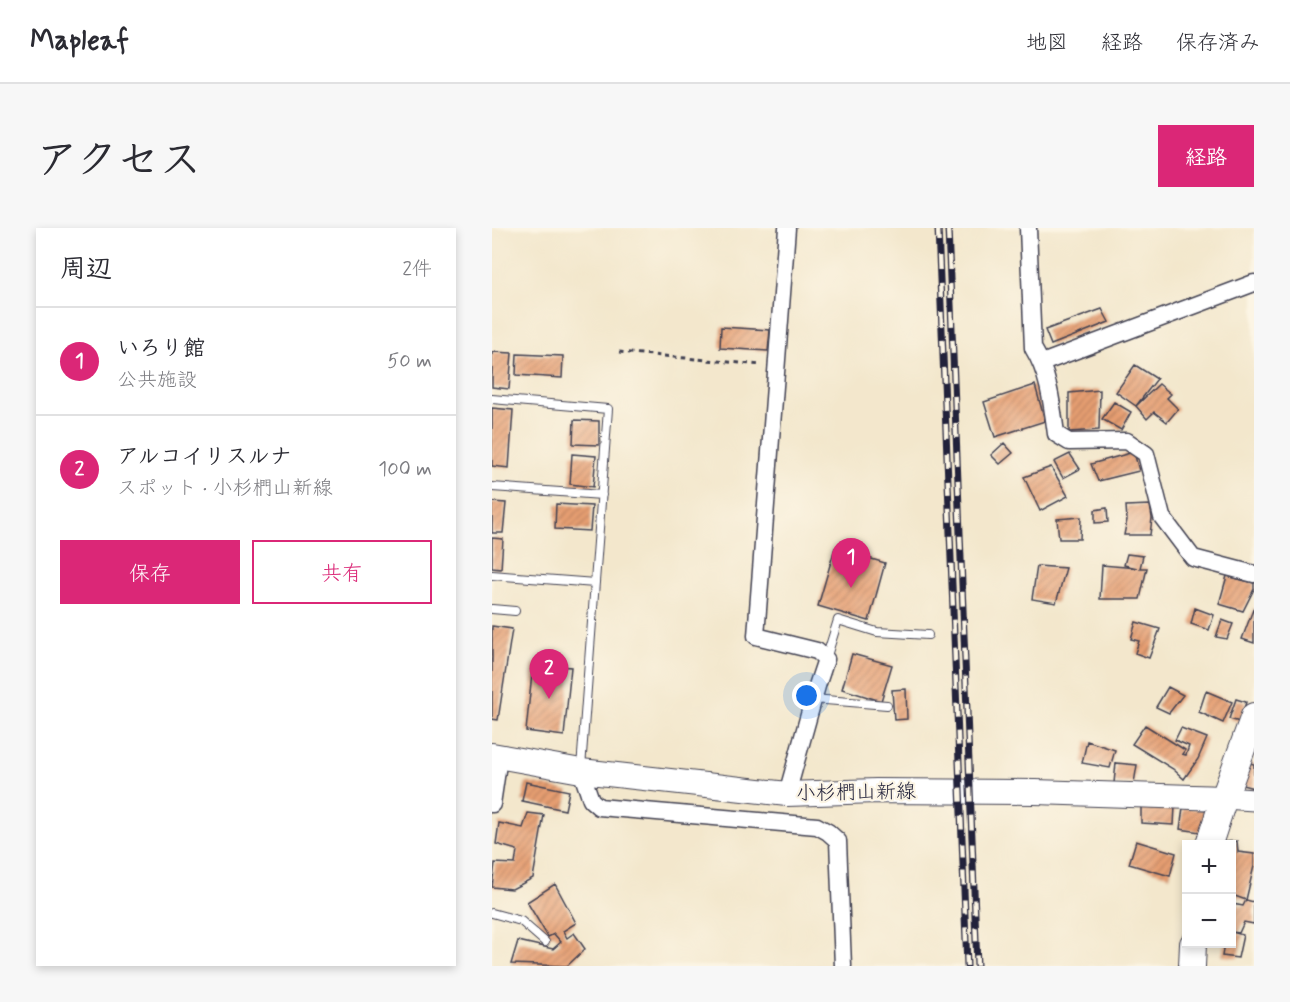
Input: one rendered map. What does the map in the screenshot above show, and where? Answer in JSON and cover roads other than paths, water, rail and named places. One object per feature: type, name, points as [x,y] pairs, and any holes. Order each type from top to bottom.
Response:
[{"type":"main road","points":[[1210,840],[1254,716]]},
{"type":"main road","name":"小杉椚山新線","points":[[496,756],[581,771],[786,794],[876,791],[1035,792],[1224,798]]},
{"type":"main road","points":[[1192,966],[1193,948]]},
{"type":"street","points":[[786,794],[826,659],[817,651],[756,636],[787,228]]},
{"type":"street","points":[[1028,228],[1033,348],[1042,363],[1050,393],[1056,434],[1069,442],[1127,441],[1146,454],[1161,517],[1193,558],[1254,574]]},
{"type":"street","points":[[1042,363],[1254,283]]},
{"type":"street","points":[[492,804],[496,756]]},
{"type":"street","points":[[581,771],[591,800],[598,807],[817,826],[828,832],[838,841],[843,966]]},
{"type":"street","points":[[1224,798],[1254,800]]},
{"type":"lane","points":[[492,399],[608,409],[581,771]]},
{"type":"lane","points":[[492,487],[602,495]]},
{"type":"lane","points":[[492,575],[595,583]]},
{"type":"lane","points":[[492,609],[515,611]]},
{"type":"lane","points":[[826,659],[838,620],[877,632],[928,635]]},
{"type":"lane","points":[[813,699],[887,705]]},
{"type":"lane","points":[[492,913],[521,921],[545,942]]},
{"type":"railway","points":[[938,228],[967,966]]},
{"type":"railway","points":[[948,228],[977,966]]},
{"type":"place","name":"いろり館","points":[[851,588]]},
{"type":"place","name":"アルコイリスルナ","points":[[549,699]]}]
